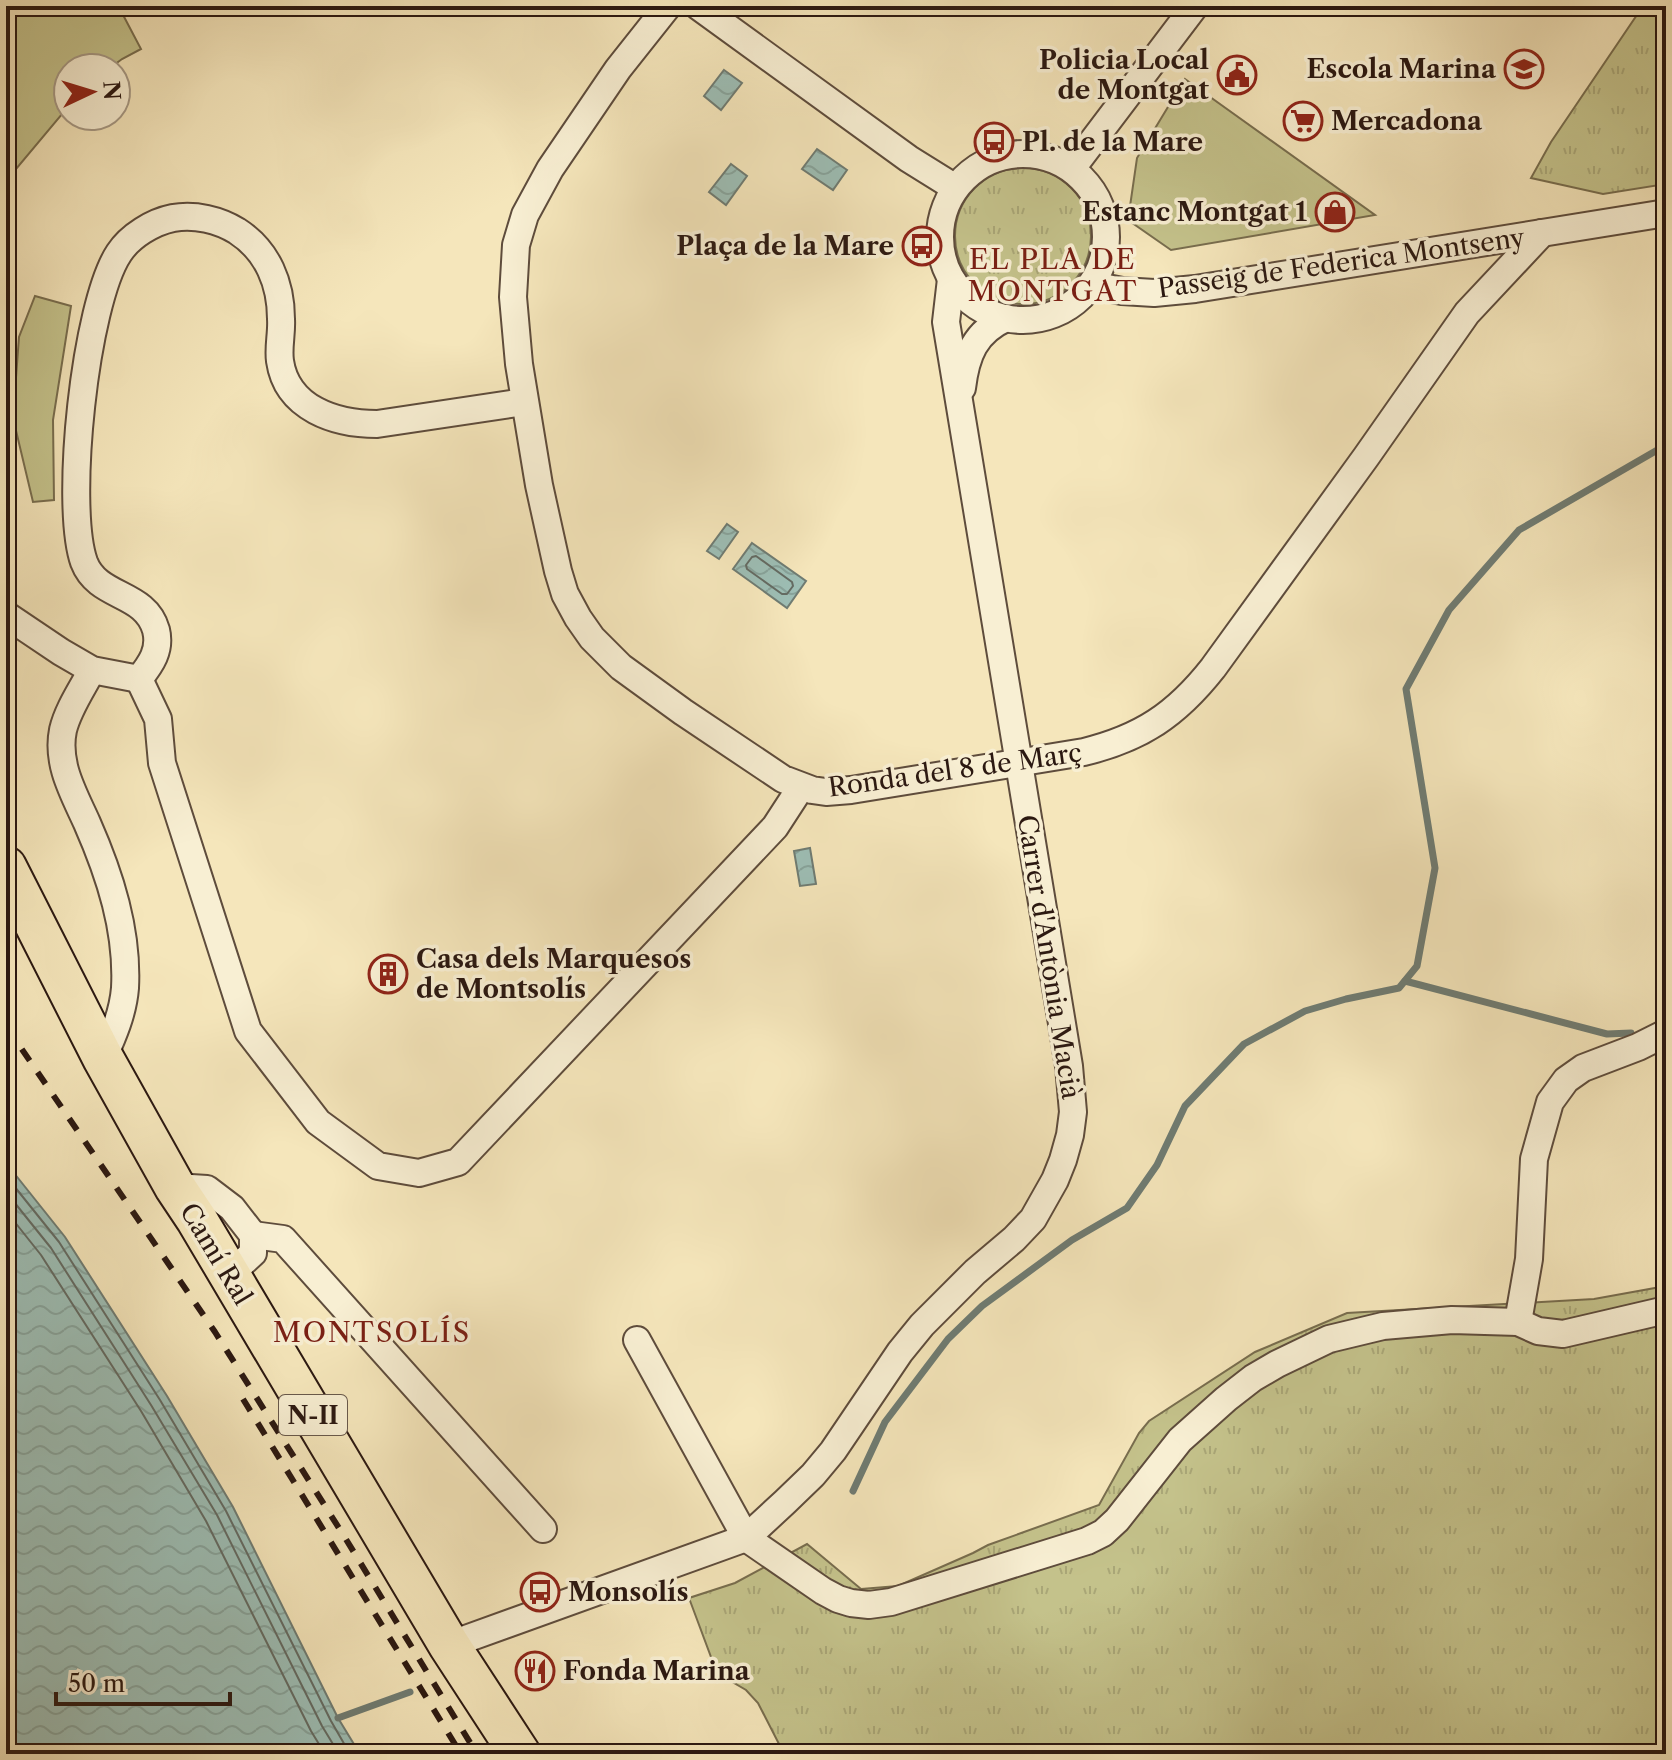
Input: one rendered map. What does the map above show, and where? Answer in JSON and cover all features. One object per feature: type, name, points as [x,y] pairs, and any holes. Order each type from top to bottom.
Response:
[{"type":"main road","name":"Camí Ral","points":[[6,867],[103,1058],[175,1187],[449,1645],[520,1754]]},
{"type":"street","name":"Ronda del 8 de Març","points":[[668,6],[618,69],[550,169],[525,215],[516,245],[513,297],[524,402],[558,571],[565,594],[592,638],[621,667],[683,712],[783,779],[801,787],[826,792],[851,790],[1084,752],[1113,745],[1162,718],[1197,688],[1467,313],[1542,233]]},
{"type":"street","points":[[698,6],[909,159],[954,187]]},
{"type":"street","points":[[729,6],[744,39]]},
{"type":"street","points":[[1073,167],[1195,6]]},
{"type":"street","points":[[1050,157],[1073,167],[1090,184],[1100,202],[1105,230],[1103,257],[1092,285],[1082,299],[1069,309],[1050,315],[1006,318],[966,299],[944,264],[940,232],[941,216],[954,187],[974,169],[995,160],[1050,157]]},
{"type":"street","points":[[1542,233],[1666,213]]},
{"type":"street","points":[[139,679],[157,651],[155,627],[145,609],[101,585],[90,574],[80,547],[77,480],[83,385],[103,289],[120,251],[134,237],[148,227],[180,217],[213,220],[247,237],[261,251],[277,284],[281,320],[280,360],[284,378],[305,404],[321,415],[352,423],[377,424],[524,402]]},
{"type":"street","name":"Passeig de Federica Montseny","points":[[1092,285],[1154,293],[1195,289],[1542,233]]},
{"type":"street","name":"Carrer d'Antònia Macià","points":[[746,1538],[813,1475],[833,1451],[887,1370],[922,1325],[1033,1219],[1050,1190],[1070,1135],[1073,1112],[1071,1089],[946,322],[951,279]]},
{"type":"street","name":"Carrer d'Antònia Macià","points":[[960,404],[970,354],[980,336],[991,325],[1006,318]]},
{"type":"street","points":[[6,615],[92,670],[139,679]]},
{"type":"street","points":[[92,670],[70,711],[63,732],[63,761],[72,791],[107,870],[118,911],[125,990],[117,1025],[103,1058]]},
{"type":"street","points":[[139,679],[158,719],[162,763],[248,1031],[318,1122],[378,1166],[419,1173],[458,1162],[775,827],[801,787]]},
{"type":"street","points":[[1518,1322],[1529,1259],[1534,1159],[1550,1102],[1566,1080],[1583,1068],[1666,1033]]},
{"type":"street","points":[[175,1187],[207,1189],[232,1208],[253,1235],[253,1253],[229,1275]]},
{"type":"street","points":[[253,1235],[283,1239],[543,1529]]},
{"type":"street","points":[[637,1340],[746,1538],[823,1591],[851,1603],[869,1605],[891,1602],[1087,1541],[1103,1533],[1117,1520],[1180,1440],[1215,1409],[1253,1378],[1329,1339],[1383,1326],[1452,1320],[1518,1322],[1538,1331],[1563,1334],[1666,1310]]},
{"type":"street","points":[[449,1645],[746,1538]]},
{"type":"green space","points":[[6,6],[114,6],[122,13],[141,49],[132,54],[52,52],[52,126],[6,181]]},
{"type":"green space","points":[[1643,6],[1666,6],[1666,184],[1603,194],[1531,178],[1551,142]]},
{"type":"green space","points":[[1185,79],[1375,215],[1171,250],[1128,220],[1137,158]]},
{"type":"green space","points":[[1023,168],[1049,173],[1071,188],[1086,210],[1091,236],[1086,262],[1071,284],[1049,299],[1023,304],[997,299],[975,284],[960,262],[955,236],[960,210],[975,188],[997,173]]},
{"type":"green space","points":[[35,296],[71,306],[53,420],[54,500],[33,502],[13,418],[19,337]]},
{"type":"green space","points":[[1666,1286],[1666,1754],[787,1754],[758,1703],[746,1690],[717,1673],[689,1598],[735,1583],[807,1544],[861,1589],[898,1586],[988,1545],[1099,1505],[1139,1433],[1149,1421],[1255,1352],[1347,1313],[1594,1299]]},
{"type":"water","points":[[724,70],[742,83],[721,110],[704,96]]},
{"type":"water","points":[[817,149],[847,170],[833,190],[802,169]]},
{"type":"water","points":[[731,164],[747,176],[726,205],[709,192]]},
{"type":"water","points":[[727,524],[738,532],[719,559],[707,551]]},
{"type":"water","points":[[752,543],[806,581],[787,608],[733,569]]},
{"type":"water","points":[[810,848],[816,884],[800,886],[794,851]]},
{"type":"water","points":[[6,1163],[65,1237],[167,1396],[233,1507],[338,1718],[360,1754],[6,1754]]},
{"type":"waterway","points":[[853,1491],[885,1422],[948,1339],[982,1306],[1072,1240],[1127,1208],[1157,1165],[1185,1106],[1244,1044],[1305,1011],[1399,988],[1417,966],[1435,868],[1406,689],[1449,610],[1519,530],[1666,445]]},
{"type":"waterway","points":[[1405,981],[1607,1034],[1631,1033]]},
{"type":"waterway","points":[[338,1718],[410,1692]]},
{"type":"railway","points":[[6,1026],[215,1332],[477,1754]]},
{"type":"railway","points":[[243,1399],[461,1754]]},
{"type":"place","name":"Escola Marina","points":[[1524,69]]},
{"type":"place","name":"Policia Local de Montgat","points":[[1237,75]]},
{"type":"place","name":"Mercadona","points":[[1303,121]]},
{"type":"place","name":"Pl. de la Mare","points":[[994,142]]},
{"type":"place","name":"Estanc Montgat 1","points":[[1335,212]]},
{"type":"place","name":"Plaça de la Mare","points":[[922,246]]},
{"type":"place","name":"Casa dels Marquesos de Montsolís","points":[[388,974]]},
{"type":"place","name":"Monsolís","points":[[540,1592]]},
{"type":"place","name":"Fonda Marina","points":[[535,1671]]},
{"type":"district","name":"EL PLA DE MONTGAT","points":[[1053,275]]},
{"type":"district","name":"MONTSOLÍS","points":[[372,1332]]}]
